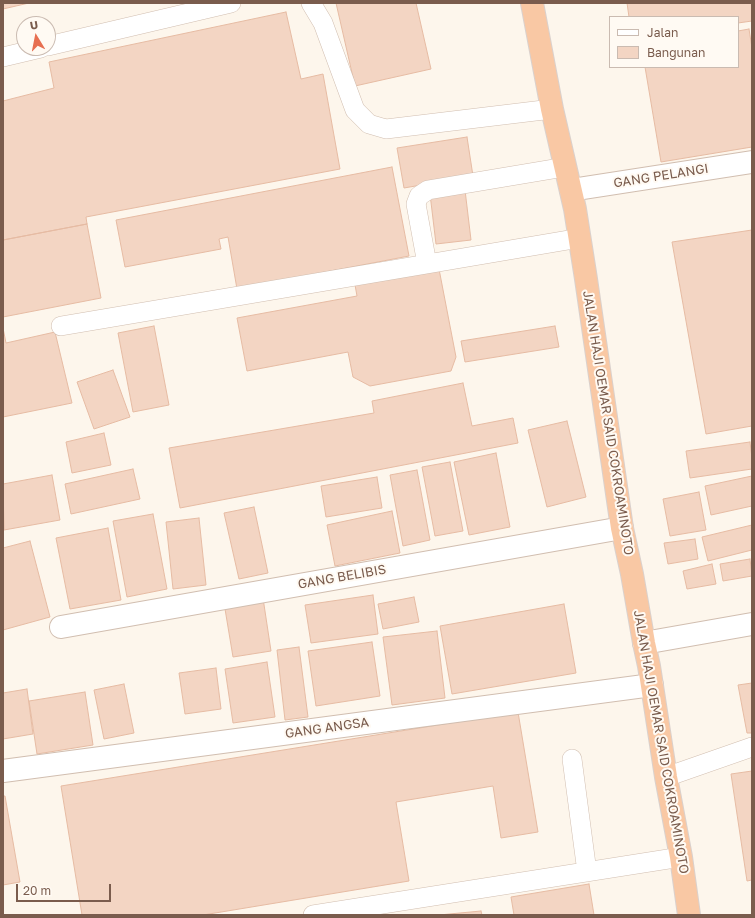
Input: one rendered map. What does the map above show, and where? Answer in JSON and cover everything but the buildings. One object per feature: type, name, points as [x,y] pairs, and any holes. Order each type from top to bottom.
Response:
[{"type":"highway","name":"JALAN HAJI OEMAR SAID COKROAMINOTO","points":[[532,3],[552,108],[571,190],[580,238],[622,528],[649,666],[666,777],[690,915]]},
{"type":"street","name":"GANG PELANGI","points":[[571,190],[752,162]]},
{"type":"street","name":"GANG BELIBIS","points":[[62,627],[622,528]]},
{"type":"street","points":[[644,644],[752,624]]},
{"type":"street","name":"GANG ANGSA","points":[[3,771],[652,685]]},
{"type":"lane","points":[[56,44],[231,3]]},
{"type":"lane","points":[[311,3],[323,23],[355,110],[369,124],[386,129],[552,108]]},
{"type":"lane","points":[[3,57],[16,54]]},
{"type":"lane","points":[[427,264],[416,204],[419,196],[428,190],[565,167]]},
{"type":"lane","points":[[61,326],[580,238]]},
{"type":"lane","points":[[666,777],[752,747]]},
{"type":"lane","points":[[572,759],[587,872]]},
{"type":"lane","points":[[313,915],[681,857]]}]
